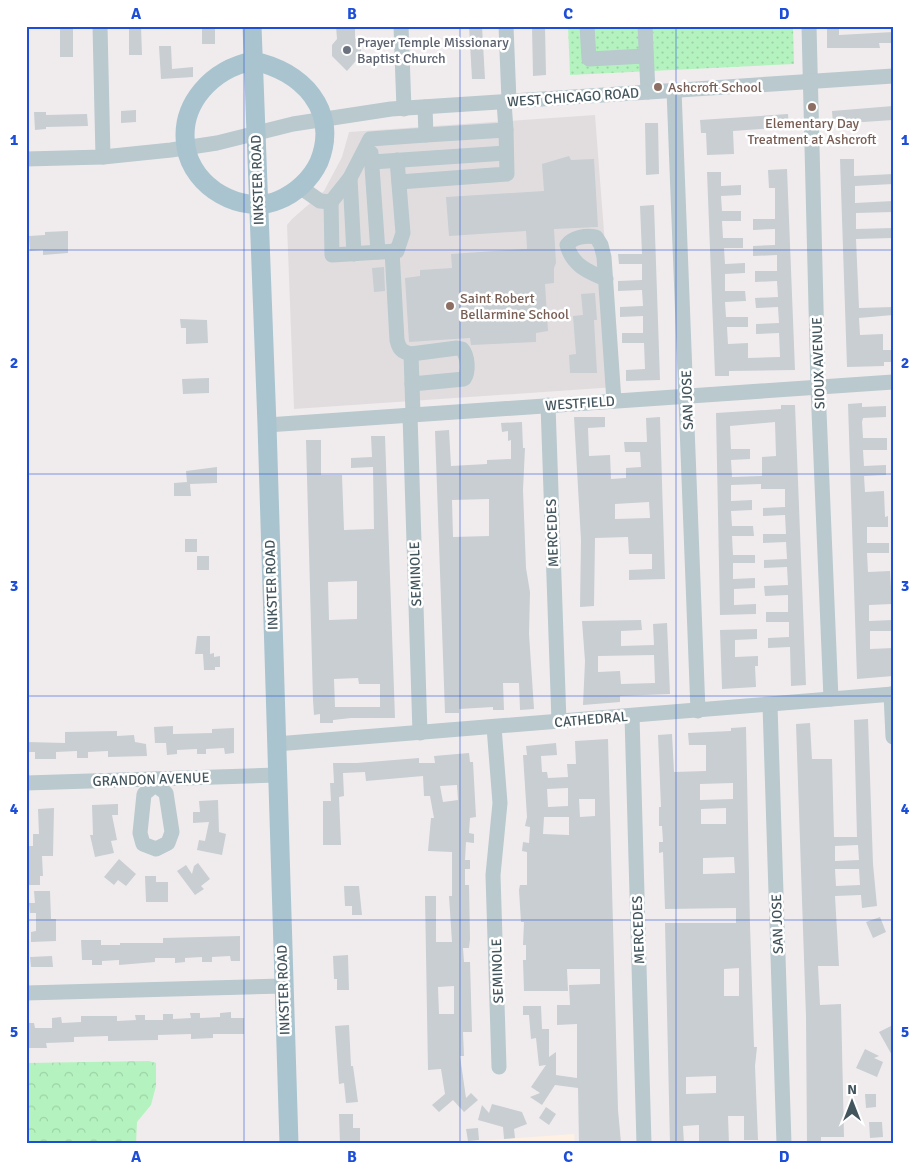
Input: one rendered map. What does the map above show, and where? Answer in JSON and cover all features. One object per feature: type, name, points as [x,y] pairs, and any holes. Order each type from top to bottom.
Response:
[{"type":"main road","name":"INKSTER ROAD","points":[[252,26],[267,425],[283,744],[276,775],[288,1144]]},
{"type":"main road","points":[[253,61],[278,67],[300,81],[313,95],[322,119],[324,135],[320,158],[310,177],[286,197],[258,206],[234,201],[214,190],[197,172],[186,148],[187,118],[200,91],[226,69],[253,61]]},
{"type":"street","points":[[100,26],[103,157]]},
{"type":"street","points":[[401,26],[404,108]]},
{"type":"street","points":[[399,182],[507,174],[506,26]]},
{"type":"street","points":[[587,26],[589,59],[645,56]]},
{"type":"street","points":[[645,26],[648,92]]},
{"type":"street","name":"SIOUX AVENUE","points":[[809,26],[818,387],[831,699]]},
{"type":"street","name":"WEST CHICAGO ROAD","points":[[26,159],[103,157],[186,148],[322,119],[404,108],[893,76]]},
{"type":"street","name":"SAN JOSE","points":[[674,90],[698,711]]},
{"type":"street","points":[[425,107],[426,135]]},
{"type":"street","points":[[370,139],[506,130]]},
{"type":"street","points":[[370,139],[398,347],[404,352],[411,354],[462,350],[466,355],[467,376],[460,380],[412,384]]},
{"type":"street","points":[[370,139],[350,178],[331,202],[332,255],[397,251],[403,233],[397,160]]},
{"type":"street","points":[[372,162],[506,153]]},
{"type":"street","points":[[350,178],[354,254]]},
{"type":"street","points":[[300,187],[320,201],[331,202]]},
{"type":"street","points":[[606,279],[614,401]]},
{"type":"street","name":"SEMINOLE","points":[[411,354],[420,733]]},
{"type":"street","name":"WESTFIELD","points":[[267,425],[893,382]]},
{"type":"street","name":"MERCEDES","points":[[548,405],[559,722]]},
{"type":"street","points":[[892,694],[893,737]]},
{"type":"street","name":"CATHEDRAL","points":[[283,744],[892,694]]},
{"type":"street","name":"SAN JOSE","points":[[770,705],[784,1144]]},
{"type":"street","name":"MERCEDES","points":[[632,716],[644,1144]]},
{"type":"street","name":"SEMINOLE","points":[[494,727],[500,804],[493,876],[499,1067]]},
{"type":"street","name":"GRANDON AVENUE","points":[[26,783],[155,782],[276,775]]},
{"type":"street","points":[[32,993],[283,986]]},
{"type":"shaded area","name":"Saint Robert Bellarmine School","points":[[595,115],[616,387],[294,409],[287,225],[324,191],[342,157],[349,132]]},
{"type":"shaded area","points":[[574,1134],[575,1144],[478,1144],[478,1141]]},
{"type":"green space","points":[[568,26],[793,26],[794,64],[570,75]]},
{"type":"green space","points":[[149,1061],[156,1063],[156,1086],[151,1105],[137,1122],[136,1144],[26,1144],[26,1063]]},
{"type":"building","points":[[60,26],[73,26],[73,57],[60,57]]},
{"type":"building","points":[[129,26],[141,26],[142,55],[129,55]]},
{"type":"building","name":"Prayer Temple Missionary Baptist Church","points":[[336,26],[355,26],[355,38],[361,43],[361,55],[347,71],[332,56],[332,45],[337,39]]},
{"type":"building","points":[[469,26],[482,26],[485,79],[472,79]]},
{"type":"building","points":[[532,26],[545,26],[546,75],[533,76]]},
{"type":"building","points":[[202,28],[215,28],[215,44],[202,44]]},
{"type":"building","points":[[827,28],[839,28],[839,35],[893,32],[893,43],[879,43],[880,48],[827,48]]},
{"type":"building","points":[[159,46],[171,46],[172,69],[193,67],[193,77],[161,79]]},
{"type":"building","points":[[893,106],[893,120],[833,124],[832,111]]},
{"type":"building","points":[[136,110],[136,122],[121,123],[121,111]]},
{"type":"building","points":[[34,112],[46,112],[46,115],[87,114],[88,126],[46,127],[46,129],[35,130]]},
{"type":"building","points":[[788,114],[789,127],[733,131],[734,154],[707,155],[706,133],[701,133],[700,120]]},
{"type":"building","points":[[645,123],[658,123],[659,174],[646,175]]},
{"type":"building","points":[[569,156],[571,160],[594,159],[598,227],[554,229],[556,263],[554,283],[545,284],[548,331],[536,333],[536,342],[471,345],[470,338],[409,342],[405,278],[420,276],[420,270],[452,268],[451,254],[527,249],[526,231],[449,236],[446,197],[544,191],[542,164]]},
{"type":"building","points":[[840,159],[854,159],[854,176],[893,174],[893,184],[855,186],[855,203],[893,201],[893,212],[856,213],[856,229],[893,228],[893,238],[856,239],[859,308],[893,307],[893,315],[859,318],[860,335],[883,334],[883,350],[893,350],[893,362],[884,362],[884,366],[847,367]]},
{"type":"building","points":[[787,169],[795,370],[729,371],[729,376],[715,376],[707,172],[721,172],[721,186],[741,185],[741,195],[721,196],[722,211],[741,211],[741,221],[722,221],[723,238],[743,238],[743,248],[724,248],[725,264],[745,263],[745,273],[725,274],[725,291],[745,291],[746,301],[725,302],[726,317],[748,317],[748,327],[727,327],[728,344],[748,343],[748,358],[780,357],[779,333],[756,334],[756,324],[779,323],[778,307],[756,308],[755,298],[778,297],[777,281],[755,282],[755,271],[777,271],[777,255],[753,256],[753,246],[775,245],[775,229],[753,230],[753,219],[775,219],[775,188],[769,188],[768,170]]},
{"type":"building","points":[[654,205],[660,380],[626,381],[626,370],[645,369],[644,343],[622,343],[622,333],[643,333],[643,316],[620,317],[620,307],[643,306],[642,290],[618,291],[618,281],[642,280],[642,264],[619,264],[618,254],[642,254],[640,206]]},
{"type":"building","points":[[68,231],[68,253],[43,255],[43,250],[30,251],[29,236],[45,235],[45,232]]},
{"type":"building","points":[[384,267],[385,291],[374,292],[372,268]]},
{"type":"building","points":[[595,293],[597,320],[594,320],[597,373],[570,373],[569,355],[576,354],[573,316],[583,315],[581,294]]},
{"type":"building","points":[[180,319],[207,320],[208,343],[186,344],[186,328],[181,328]]},
{"type":"building","points":[[209,378],[209,393],[183,394],[182,379]]},
{"type":"building","points":[[862,403],[862,407],[886,406],[886,417],[863,418],[862,422],[863,438],[887,438],[887,450],[863,450],[864,466],[886,465],[886,475],[864,476],[865,492],[884,491],[885,517],[888,516],[888,527],[867,527],[867,543],[889,543],[889,553],[867,553],[868,572],[890,571],[892,604],[869,605],[869,621],[892,620],[892,631],[870,631],[870,649],[893,648],[893,676],[857,679],[848,404]]},
{"type":"building","points":[[781,405],[795,405],[806,685],[791,686],[790,647],[768,648],[768,638],[789,637],[789,622],[766,622],[766,612],[788,612],[788,595],[765,596],[764,586],[788,585],[787,567],[764,568],[764,560],[787,559],[786,542],[763,543],[763,534],[786,534],[785,515],[763,516],[763,508],[785,507],[785,489],[761,489],[761,484],[731,485],[731,501],[752,500],[752,510],[731,511],[732,526],[753,526],[754,536],[732,536],[733,555],[755,555],[755,563],[733,563],[733,579],[755,578],[755,588],[734,589],[734,605],[756,604],[756,614],[720,615],[716,413],[781,409]],"holes":[[[775,422],[776,456],[762,457],[762,476],[732,477],[731,460],[750,459],[750,449],[731,449],[730,426]]]},
{"type":"building","points":[[574,417],[605,417],[605,427],[588,428],[589,456],[610,455],[611,479],[626,478],[626,468],[641,467],[640,452],[625,452],[624,442],[647,442],[646,418],[660,417],[665,579],[629,580],[629,570],[652,569],[652,554],[629,554],[628,537],[595,538],[594,606],[580,607],[581,540]],"holes":[[[649,502],[650,518],[615,519],[615,504]]]},
{"type":"building","points":[[522,422],[523,448],[525,448],[523,490],[526,568],[530,592],[529,634],[534,709],[520,710],[519,683],[503,683],[504,710],[493,710],[493,707],[459,709],[459,713],[445,713],[435,431],[449,430],[451,466],[487,464],[487,460],[511,459],[511,440],[508,441],[508,431],[502,432],[501,423]],"holes":[[[489,499],[489,536],[453,537],[452,500]]]},
{"type":"building","points":[[371,436],[385,436],[395,718],[351,718],[333,720],[333,723],[320,723],[320,714],[314,715],[313,700],[306,440],[321,440],[321,475],[342,475],[344,530],[374,529],[373,467],[351,468],[351,458],[372,457]],"holes":[[[357,581],[357,619],[329,620],[328,582]],[[358,678],[359,684],[380,684],[380,707],[335,707],[334,679]]]},
{"type":"building","points":[[217,467],[217,483],[190,484],[191,496],[174,496],[174,483],[187,482],[186,471]]},
{"type":"building","points":[[185,539],[197,539],[197,552],[185,552]]},
{"type":"building","points":[[197,556],[209,556],[209,570],[197,570]]},
{"type":"building","points":[[641,620],[642,630],[621,631],[621,646],[654,645],[653,624],[667,623],[670,694],[620,696],[620,702],[583,705],[585,661],[582,621]],"holes":[[[654,655],[655,683],[621,684],[620,671],[598,672],[598,656]]]},
{"type":"building","points":[[757,629],[757,639],[735,640],[735,657],[758,656],[758,666],[755,666],[756,687],[722,689],[720,630]]},
{"type":"building","points":[[197,636],[210,636],[210,654],[214,653],[214,657],[220,656],[220,667],[215,667],[215,670],[204,670],[203,654],[195,654]]},
{"type":"building","points":[[868,719],[873,864],[877,906],[862,908],[861,895],[835,896],[839,966],[818,966],[820,1005],[841,1004],[844,1137],[821,1137],[821,1144],[807,1144],[806,1017],[796,724],[810,723],[812,759],[832,759],[834,837],[857,837],[854,720]],"holes":[[[858,845],[859,860],[835,861],[835,846]],[[835,869],[859,869],[860,885],[836,886]]]},
{"type":"building","points":[[173,726],[173,734],[212,733],[212,729],[234,728],[234,753],[225,754],[224,748],[206,749],[206,754],[197,754],[197,749],[177,750],[177,754],[167,755],[166,743],[155,743],[154,727]]},
{"type":"building","points":[[746,727],[750,925],[754,1047],[757,1047],[755,1066],[758,1140],[744,1140],[744,1116],[728,1116],[729,1144],[699,1144],[699,1125],[683,1126],[684,1144],[670,1144],[665,923],[736,923],[736,908],[665,909],[663,852],[659,853],[659,842],[663,842],[662,826],[659,826],[659,807],[661,807],[658,735],[672,734],[674,772],[706,771],[706,745],[689,745],[688,733],[731,731],[731,728]],"holes":[[[733,783],[733,799],[700,800],[700,784]],[[726,808],[726,824],[701,824],[701,809]],[[734,857],[735,873],[703,874],[703,858]],[[739,968],[739,996],[724,996],[724,969]],[[716,1076],[716,1093],[686,1094],[686,1077]]]},
{"type":"building","points":[[117,731],[117,736],[134,735],[135,742],[146,744],[147,756],[108,757],[108,751],[88,752],[88,758],[77,758],[77,751],[56,752],[56,759],[35,759],[35,752],[26,752],[26,742],[65,743],[65,732]]},
{"type":"building","points":[[608,739],[618,1110],[621,1143],[579,1144],[578,1088],[555,1085],[542,1105],[530,1097],[540,1093],[531,1087],[546,1065],[539,1066],[536,1038],[531,1039],[529,1015],[523,1015],[523,1006],[541,1006],[542,1029],[549,1029],[549,1057],[556,1052],[556,1075],[577,1078],[577,1024],[557,1025],[557,1005],[570,1005],[569,985],[600,984],[600,969],[567,969],[568,991],[524,991],[523,960],[526,960],[526,945],[523,945],[524,922],[521,922],[519,890],[520,885],[527,885],[527,852],[522,851],[523,842],[529,843],[530,827],[525,826],[527,817],[523,755],[527,755],[526,746],[556,743],[557,755],[541,756],[542,772],[547,772],[548,778],[568,777],[567,764],[576,764],[575,741]],"holes":[[[568,788],[568,806],[548,807],[547,789]],[[579,799],[595,799],[595,816],[580,817]],[[544,817],[569,817],[569,835],[543,834]]]},
{"type":"building","points":[[469,753],[470,762],[473,762],[476,817],[470,818],[469,833],[474,834],[474,843],[466,842],[465,860],[470,860],[470,869],[465,869],[465,885],[469,885],[470,939],[469,948],[463,948],[464,962],[470,962],[472,1032],[463,1032],[464,1056],[460,1056],[466,1098],[471,1093],[478,1100],[464,1112],[453,1100],[439,1112],[432,1105],[445,1094],[441,1069],[428,1070],[425,896],[436,896],[436,942],[452,942],[449,896],[452,896],[452,852],[428,851],[431,818],[434,818],[430,796],[424,796],[423,776],[366,781],[365,772],[343,773],[344,796],[339,797],[341,845],[323,845],[323,801],[331,801],[330,783],[334,783],[333,763],[419,758],[419,763],[435,763],[434,756]],"holes":[[[457,785],[458,800],[443,802],[440,786]],[[454,986],[454,1014],[439,1014],[438,987]]]},
{"type":"building","points":[[218,800],[219,832],[226,834],[222,855],[197,850],[199,840],[205,841],[209,822],[193,823],[193,812],[200,812],[199,801]]},
{"type":"building","points":[[118,804],[118,815],[112,815],[117,840],[111,841],[114,853],[95,857],[90,835],[93,835],[92,805]]},
{"type":"building","points":[[54,808],[53,856],[42,856],[43,876],[40,876],[40,885],[28,885],[27,846],[33,846],[33,834],[39,834],[38,809]]},
{"type":"building","points":[[119,859],[136,874],[126,886],[118,880],[114,885],[104,877]]},
{"type":"building","points":[[198,863],[210,879],[201,886],[204,889],[195,895],[177,871],[186,865],[192,874],[194,866]]},
{"type":"building","points":[[145,876],[156,876],[156,882],[168,882],[168,902],[146,902]]},
{"type":"building","points":[[344,886],[359,886],[362,915],[352,915],[352,906],[345,906]]},
{"type":"building","points":[[34,891],[50,891],[51,919],[56,919],[56,941],[31,942],[31,932],[36,931],[36,913],[30,913],[29,903],[35,903]]},
{"type":"building","points":[[880,917],[886,932],[873,938],[866,922]]},
{"type":"building","points":[[240,936],[240,961],[231,961],[230,956],[212,957],[212,962],[202,962],[202,957],[185,958],[185,962],[175,963],[175,958],[155,958],[155,962],[119,965],[119,960],[102,961],[102,965],[92,965],[92,960],[82,960],[81,940],[101,940],[101,945],[120,945],[120,943],[163,943],[163,938]]},
{"type":"building","points":[[348,955],[349,990],[337,990],[337,979],[334,979],[333,956]]},
{"type":"building","points":[[52,956],[53,967],[31,967],[30,957]]},
{"type":"building","points":[[231,1012],[231,1018],[244,1018],[244,1034],[213,1034],[213,1038],[191,1039],[191,1034],[158,1035],[158,1040],[108,1041],[108,1036],[74,1037],[74,1042],[46,1043],[47,1048],[26,1048],[26,1023],[34,1023],[35,1028],[52,1028],[52,1018],[61,1017],[62,1023],[81,1022],[81,1016],[117,1016],[117,1021],[136,1020],[135,1015],[145,1015],[145,1020],[163,1020],[163,1014],[173,1014],[173,1019],[191,1018],[190,1013],[200,1013],[200,1018],[220,1017],[220,1013]]},
{"type":"building","points":[[349,1025],[351,1066],[353,1066],[358,1102],[346,1103],[344,1083],[339,1084],[335,1026]]},
{"type":"building","points":[[893,1025],[893,1057],[879,1032]]},
{"type":"building","points":[[865,1049],[879,1056],[874,1058],[883,1062],[877,1077],[856,1068]]},
{"type":"building","points":[[865,1094],[876,1094],[876,1107],[866,1108]]},
{"type":"building","points":[[492,1104],[522,1112],[527,1124],[514,1129],[515,1138],[504,1139],[503,1127],[478,1120],[482,1105],[489,1113]]},
{"type":"building","points":[[546,1107],[556,1114],[549,1125],[539,1118]]},
{"type":"building","points":[[339,1114],[353,1114],[353,1128],[360,1128],[360,1144],[340,1144]]},
{"type":"building","points":[[869,1122],[882,1122],[883,1137],[870,1138]]},
{"type":"building","points":[[478,1128],[479,1140],[468,1141],[466,1129]]},
{"type":"place","name":"Prayer Temple Missionary Baptist Church","points":[[347,50]]},
{"type":"place","name":"Ashcroft School","points":[[658,87]]},
{"type":"place","name":"Elementary Day Treatment at Ashcroft","points":[[812,107]]},
{"type":"place","name":"Saint Robert Bellarmine School","points":[[450,306]]}]
